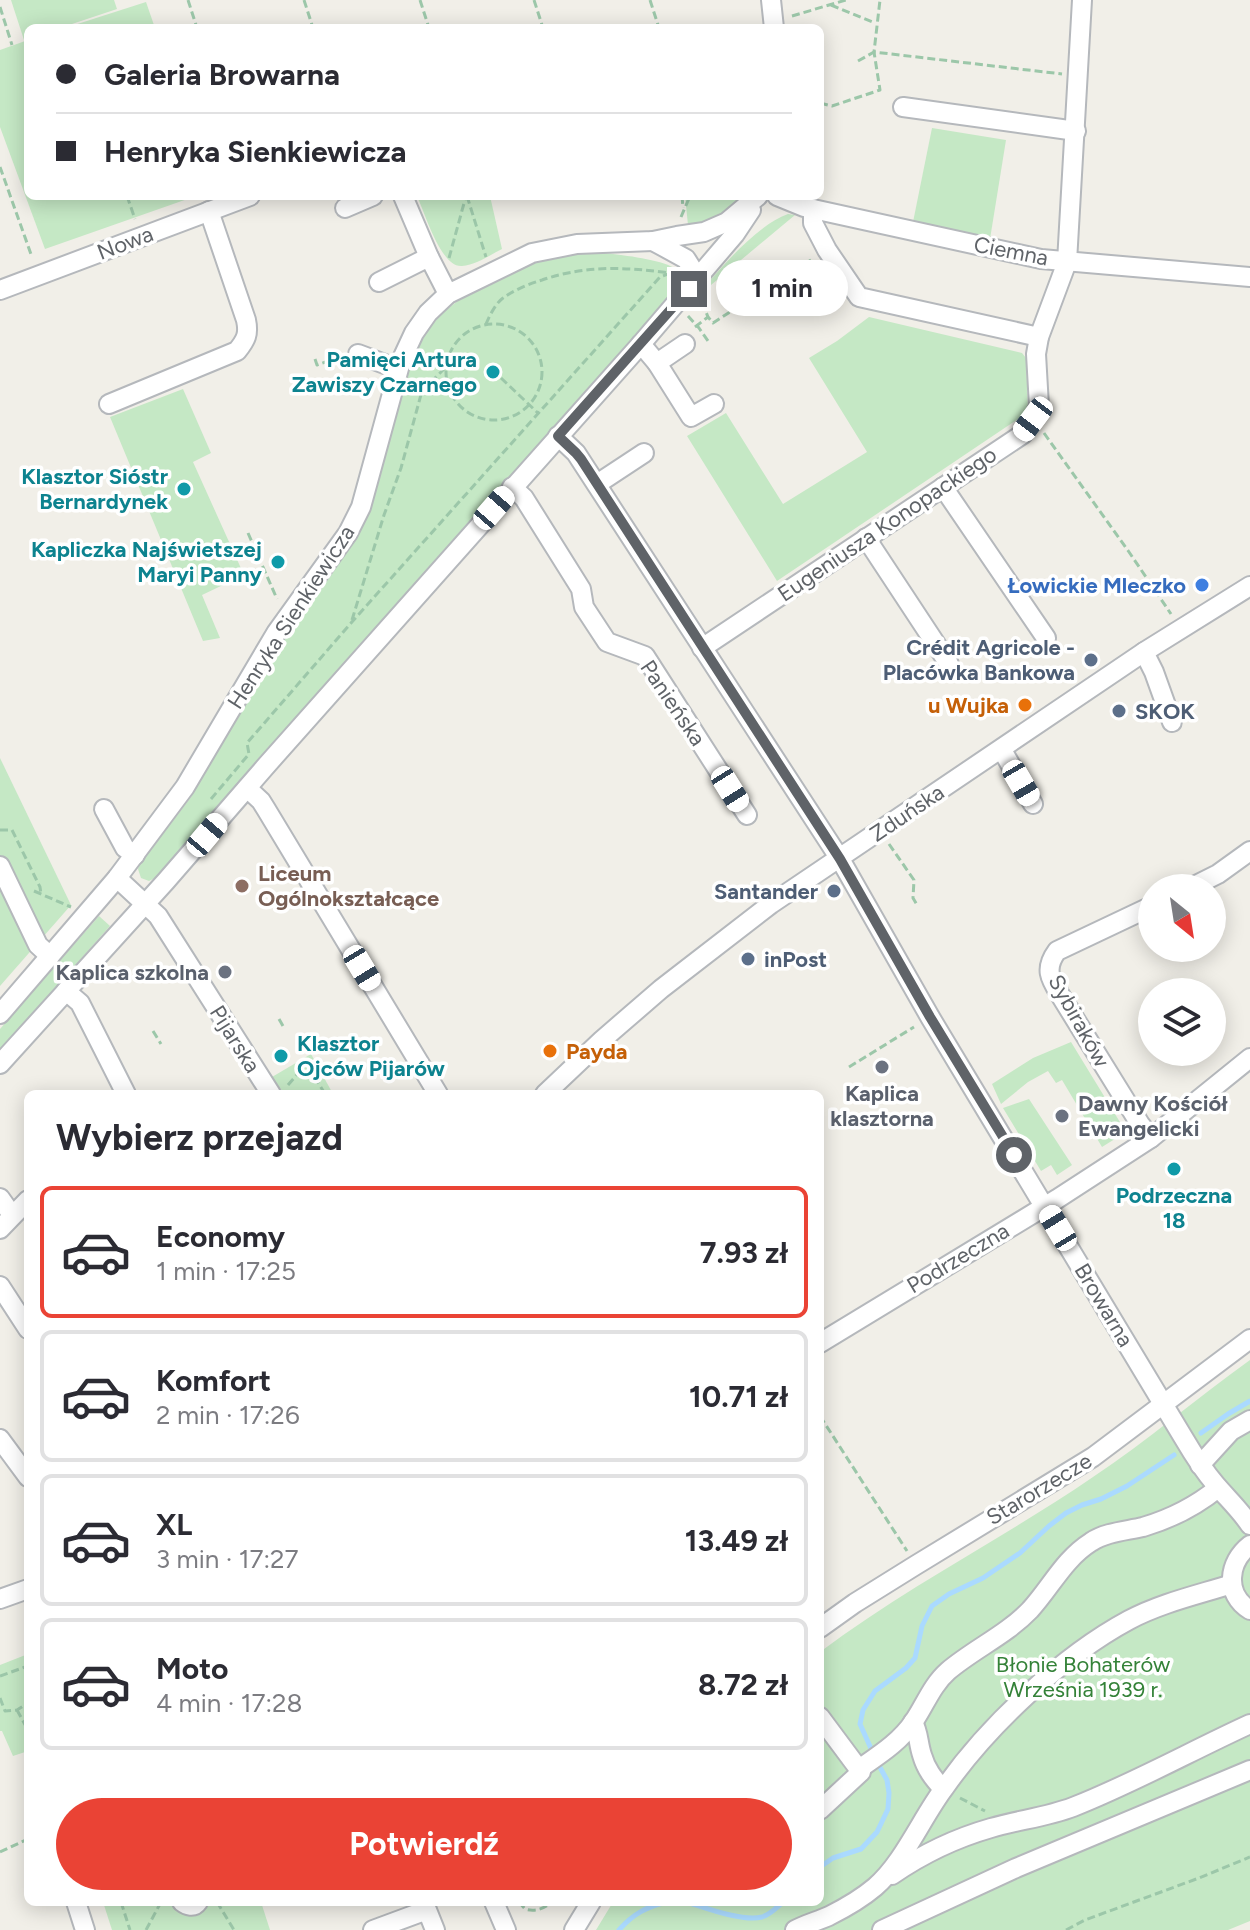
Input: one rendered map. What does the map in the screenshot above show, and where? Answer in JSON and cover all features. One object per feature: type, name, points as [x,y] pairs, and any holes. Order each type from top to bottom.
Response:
[{"type":"street","points":[[771,0],[774,24]]},
{"type":"street","name":"Eugeniusza Konopackiego","points":[[702,648],[1023,434],[1033,419],[1039,406],[1036,354],[1039,337],[1067,262],[1082,0]]},
{"type":"street","points":[[903,107],[1076,131]]},
{"type":"street","name":"Nowa","points":[[0,290],[239,200]]},
{"type":"street","points":[[345,208],[364,200]]},
{"type":"street","points":[[405,200],[448,294]]},
{"type":"street","name":"Henryka Sienkiewicza","points":[[0,1014],[117,878],[185,787],[285,620],[348,533],[361,507],[398,369],[414,333],[428,313],[448,294],[532,253],[577,244],[653,241],[704,232],[727,222],[754,200]]},
{"type":"street","name":"Henryka Sienkiewicza","points":[[0,1064],[146,904],[641,344],[735,234],[756,200]]},
{"type":"street","name":"Ciemna","points":[[787,200],[804,207],[1041,259],[1250,277]]},
{"type":"street","points":[[813,209],[813,223],[827,250],[859,297],[1039,337]]},
{"type":"street","points":[[109,404],[237,351],[245,341],[248,330],[246,320],[209,211]]},
{"type":"street","points":[[653,241],[686,259],[698,278]]},
{"type":"street","points":[[379,282],[429,257]]},
{"type":"street","points":[[641,344],[657,363],[691,417],[714,404]]},
{"type":"street","points":[[657,363],[685,344]]},
{"type":"street","points":[[358,354],[398,369]]},
{"type":"street","name":"Browarna","points":[[558,436],[576,453],[597,484],[840,859],[930,1017],[1200,1465],[1250,1525]]},
{"type":"street","points":[[597,484],[644,453]]},
{"type":"street","name":"Panieńska","points":[[512,487],[524,498],[581,589],[584,607],[607,642],[645,656],[747,815]]},
{"type":"street","points":[[943,487],[1046,638]]},
{"type":"street","points":[[866,538],[949,664]]},
{"type":"street","name":"Zduńska","points":[[549,1090],[661,989],[771,904],[1180,628],[1250,586]]},
{"type":"street","points":[[1144,652],[1172,722]]},
{"type":"street","points":[[1002,750],[1033,804]]},
{"type":"street","points":[[247,788],[266,809],[436,1090]]},
{"type":"street","points":[[104,809],[125,848],[135,855]]},
{"type":"street","points":[[1217,874],[1250,851]]},
{"type":"street","points":[[0,866],[38,945],[50,956]]},
{"type":"street","points":[[117,878],[146,904]]},
{"type":"street","name":"Pijarska","points":[[146,904],[158,916],[277,1090]]},
{"type":"street","name":"Sybiraków","points":[[1138,913],[1057,951],[1050,960],[1049,970],[1062,998],[1151,1138]]},
{"type":"street","points":[[66,991],[80,1003],[124,1090]]},
{"type":"street","name":"Podrzeczna","points":[[824,1341],[1151,1138],[1250,1058]]},
{"type":"street","points":[[0,1198],[6,1222]]},
{"type":"street","points":[[6,1222],[24,1204]]},
{"type":"street","points":[[0,1286],[24,1323]]},
{"type":"street","name":"Starorzecze","points":[[824,1625],[1093,1457],[1250,1339]]},
{"type":"street","points":[[1200,1465],[1231,1431],[1250,1420]]},
{"type":"street","points":[[0,1439],[24,1472]]},
{"type":"street","points":[[824,1806],[869,1761],[900,1738],[946,1673],[1024,1616],[1042,1598],[1066,1564],[1091,1541],[1181,1513],[1218,1488]]},
{"type":"street","points":[[1250,1545],[1240,1553],[1232,1573],[1238,1583],[1236,1596],[1250,1610]]},
{"type":"street","points":[[795,1930],[830,1916],[870,1892],[904,1851],[968,1755],[1044,1681],[1085,1648],[1141,1614],[1238,1583]]},
{"type":"street","points":[[0,1599],[24,1590]]},
{"type":"street","points":[[824,1721],[869,1761]]},
{"type":"street","points":[[913,1722],[919,1732],[921,1752],[928,1772],[943,1789]]},
{"type":"street","points":[[879,1883],[917,1860],[966,1837],[1070,1808],[1153,1772],[1250,1724]]},
{"type":"street","points":[[882,1930],[1016,1868],[1250,1770]]},
{"type":"street","points":[[77,1906],[85,1930]]},
{"type":"street","points":[[496,1906],[506,1930]]},
{"type":"street","points":[[574,1930],[589,1906]]},
{"type":"street","points":[[373,1930],[420,1907],[427,1910],[435,1930]]},
{"type":"path","points":[[188,0],[196,24]]},
{"type":"path","points":[[304,0],[312,24]]},
{"type":"path","points":[[420,0],[428,24]]},
{"type":"path","points":[[534,0],[542,24]]},
{"type":"path","points":[[650,0],[658,24]]},
{"type":"path","points":[[792,16],[846,0]]},
{"type":"path","points":[[824,104],[832,106],[880,90],[874,52],[880,0]]},
{"type":"path","points":[[831,5],[877,24]]},
{"type":"path","points":[[0,7],[12,45]]},
{"type":"path","points":[[858,61],[874,52],[1069,74]]},
{"type":"path","points":[[0,167],[36,268]]},
{"type":"path","points":[[128,200],[139,229]]},
{"type":"path","points":[[448,263],[466,200]]},
{"type":"path","points":[[468,200],[487,259]]},
{"type":"path","points":[[683,200],[684,209]]},
{"type":"path","points":[[679,222],[688,200]]},
{"type":"path","points":[[701,300],[713,323],[827,250]]},
{"type":"path","points":[[745,263],[763,290]]},
{"type":"path","points":[[247,743],[660,277],[671,273],[631,268],[565,272],[502,299],[486,324]]},
{"type":"path","points":[[687,316],[708,341]]},
{"type":"path","points":[[697,326],[708,317]]},
{"type":"path","points":[[486,324],[502,324],[521,331],[534,344],[541,358],[543,375],[540,390],[529,404],[516,416],[498,421],[481,419],[465,411],[453,399],[445,368],[448,355],[461,336],[486,324]]},
{"type":"path","points":[[315,359],[317,365],[352,352],[358,354]]},
{"type":"path","points":[[351,623],[401,468],[422,391],[445,368]]},
{"type":"path","points":[[501,378],[539,414]]},
{"type":"path","points":[[559,392],[566,397]]},
{"type":"path","points":[[1042,430],[1180,628]]},
{"type":"path","points":[[248,533],[276,598],[281,602]]},
{"type":"path","points":[[206,805],[249,754],[247,743],[238,737]]},
{"type":"path","points":[[0,830],[12,830],[41,894]]},
{"type":"path","points":[[881,831],[914,880],[913,898],[917,905]]},
{"type":"path","points":[[12,889],[19,886],[74,908]]},
{"type":"path","points":[[849,1067],[930,1017]]},
{"type":"path","points":[[279,1019],[283,1026]]},
{"type":"path","points":[[153,1031],[161,1044]]},
{"type":"path","points":[[279,1090],[300,1071],[305,1061],[323,1090]]},
{"type":"path","points":[[824,1422],[911,1556]]},
{"type":"path","points":[[0,1676],[24,1667]]},
{"type":"path","points":[[0,1698],[5,1711],[24,1706]]},
{"type":"path","points":[[17,1710],[24,1723]]},
{"type":"path","points":[[943,1789],[979,1809],[1012,1822]]},
{"type":"path","points":[[0,1852],[24,1841]]},
{"type":"path","points":[[1066,1930],[1250,1857]]},
{"type":"path","points":[[122,1906],[130,1930]]},
{"type":"path","points":[[146,1930],[159,1906]]},
{"type":"path","points":[[219,1906],[234,1930]]},
{"type":"path","points":[[522,1906],[535,1911],[544,1906]]},
{"type":"green space","points":[[11,0],[114,0],[117,9],[72,24],[24,24],[24,40]]},
{"type":"green space","points":[[146,2],[154,24],[77,24]]},
{"type":"green space","points":[[24,41],[24,192],[0,127],[0,50]]},
{"type":"green space","points":[[932,128],[1006,140],[990,239],[913,222]]},
{"type":"green space","points":[[27,200],[185,200],[45,249]]},
{"type":"green space","points":[[419,200],[491,200],[502,249],[472,264],[454,264],[441,249]]},
{"type":"green space","points":[[685,200],[747,200],[724,218],[688,225]]},
{"type":"green space","points":[[788,214],[795,215],[705,290],[703,288],[753,236]]},
{"type":"green space","points":[[590,251],[662,263],[678,271],[681,283],[155,878],[149,881],[141,878],[139,865],[191,797],[304,605],[362,526],[410,365],[426,333],[445,311],[484,285],[548,257]]},
{"type":"green space","points":[[869,317],[1022,353],[1026,358],[1027,413],[777,581],[687,436],[726,413],[783,504],[867,452],[809,358]]},
{"type":"green space","points":[[183,389],[211,453],[193,462],[244,575],[202,595],[220,638],[203,641],[110,417]]},
{"type":"green space","points":[[0,758],[71,905],[0,986]]},
{"type":"green space","points":[[99,916],[110,926],[0,1050],[0,1029]]},
{"type":"green space","points":[[1071,1042],[1126,1132],[1102,1147],[1062,1080],[1056,1083],[1048,1071],[1028,1082],[1001,1104],[992,1084],[1033,1058]]},
{"type":"green space","points":[[311,1054],[331,1090],[281,1090],[272,1077]]},
{"type":"green space","points":[[1029,1099],[1072,1165],[1057,1175],[1051,1165],[1041,1171],[1003,1108]]},
{"type":"green space","name":"Błonie Bohaterów Września 1939 r.","points":[[1250,1360],[1250,1921],[1228,1930],[596,1930],[611,1906],[824,1906],[824,1649],[886,1606],[1025,1521],[1133,1449]]},
{"type":"green space","points":[[24,1656],[24,1752],[13,1756],[0,1731],[0,1665]]},
{"type":"green space","points":[[104,1906],[262,1906],[270,1930],[112,1930]]},
{"type":"waterway","points":[[1201,1433],[1250,1401]]},
{"type":"waterway","points":[[873,1753],[860,1724],[863,1710],[875,1691],[915,1658],[922,1626],[932,1606],[1020,1553],[1066,1513],[1127,1486],[1174,1455]]},
{"type":"waterway","points":[[824,1864],[861,1849],[877,1832],[888,1809],[889,1793],[887,1780],[877,1762]]},
{"type":"waterway","points":[[619,1930],[640,1912],[653,1906]]},
{"type":"waterway","points":[[699,1906],[745,1918],[762,1917],[778,1906]]},
{"type":"place","name":"Pamięci Artura Zawiszy Czarnego","points":[[493,372]]},
{"type":"place","name":"Klasztor Sióstr Bernardynek","points":[[184,489]]},
{"type":"place","name":"Kapliczka Najświetszej Maryi Panny","points":[[278,562]]},
{"type":"place","name":"Łowickie Mleczko","points":[[1202,585]]},
{"type":"place","name":"Crédit Agricole - Placówka Bankowa","points":[[1091,660]]},
{"type":"place","name":"u Wujka","points":[[1025,705]]},
{"type":"place","name":"SKOK","points":[[1119,711]]},
{"type":"place","name":"Liceum Ogólnokształcące","points":[[242,886]]},
{"type":"place","name":"Santander","points":[[834,891]]},
{"type":"place","name":"inPost","points":[[748,959]]},
{"type":"place","name":"Kaplica szkolna","points":[[225,972]]},
{"type":"place","name":"Payda","points":[[550,1051]]},
{"type":"place","name":"Klasztor Ojców Pijarów","points":[[281,1056]]},
{"type":"place","name":"Kaplica klasztorna","points":[[882,1067]]},
{"type":"place","name":"Dawny Kościół Ewangelicki","points":[[1062,1116]]},
{"type":"place","name":"Podrzeczna 18","points":[[1174,1169]]},
{"type":"route","points":[[689,289],[558,436],[581,459],[840,859],[930,1017],[1014,1155]]}]
